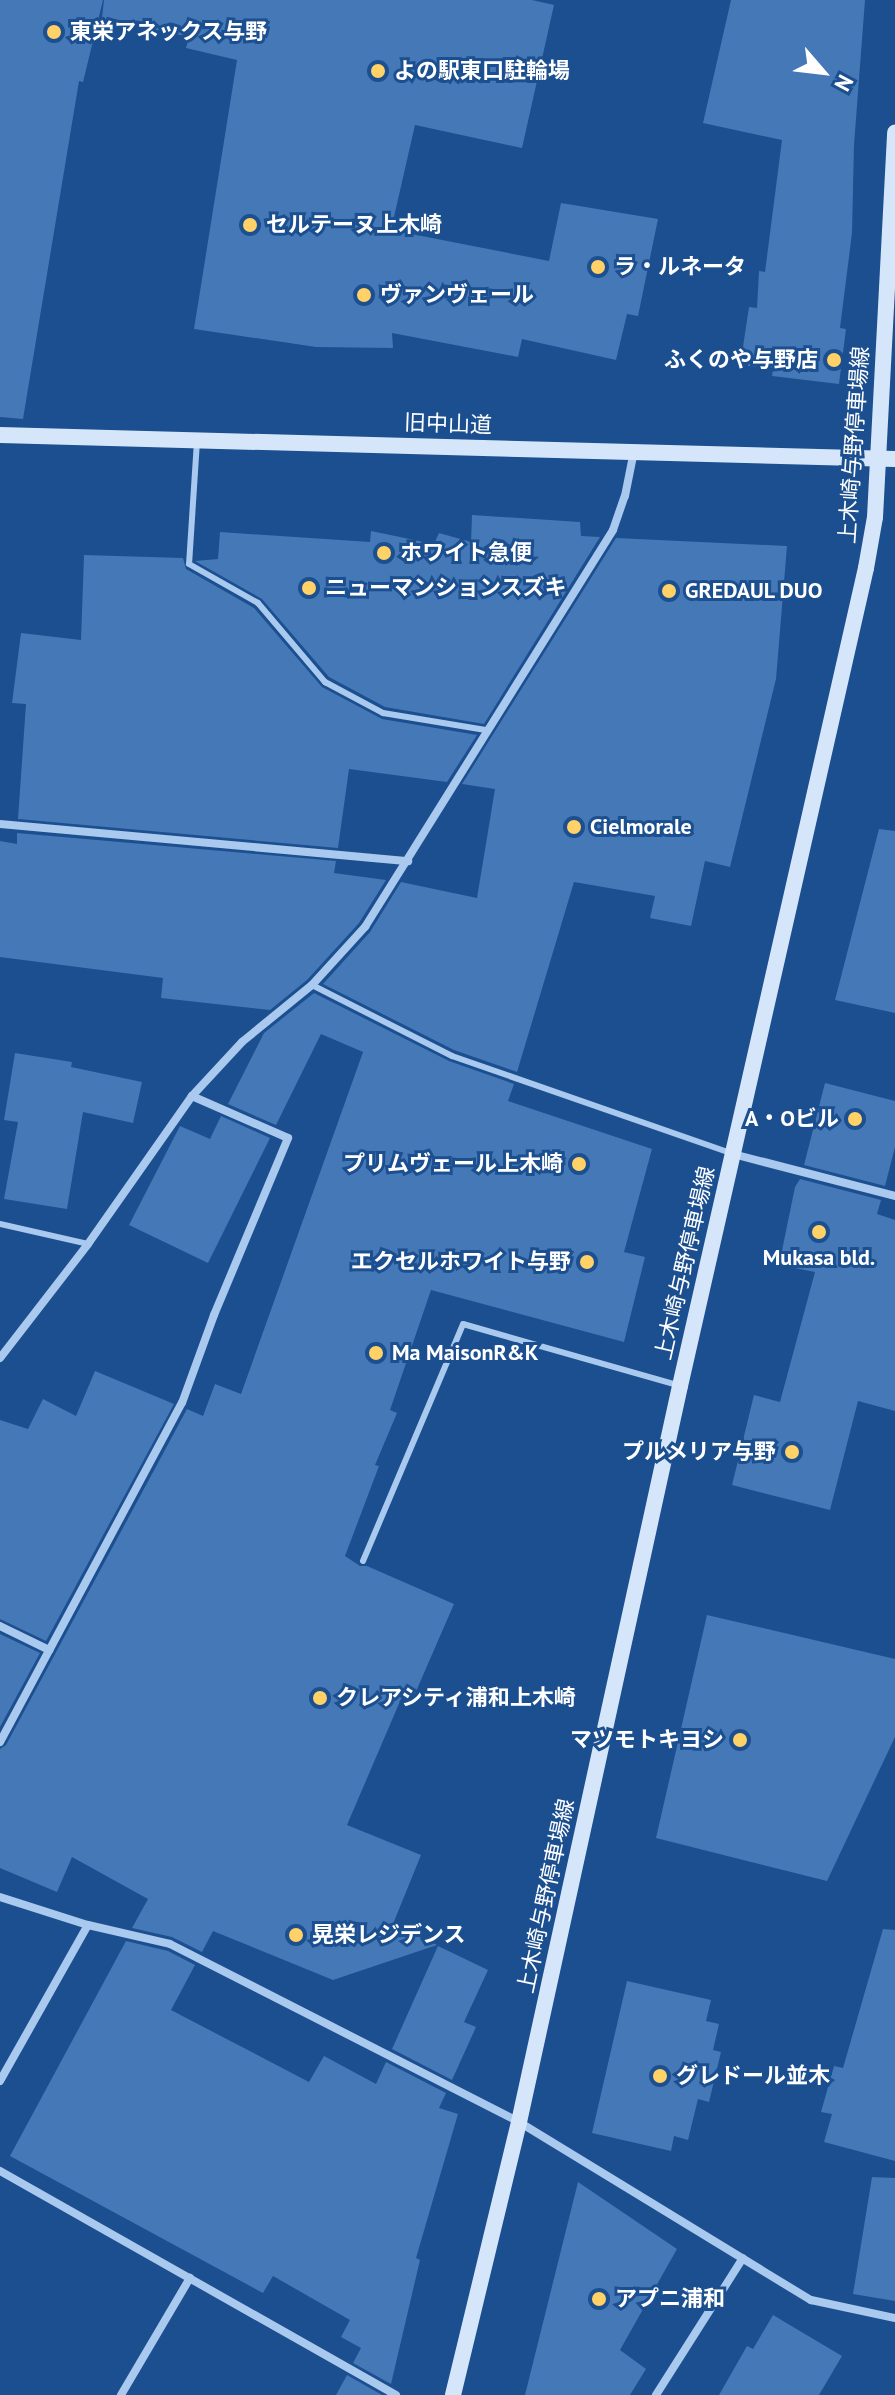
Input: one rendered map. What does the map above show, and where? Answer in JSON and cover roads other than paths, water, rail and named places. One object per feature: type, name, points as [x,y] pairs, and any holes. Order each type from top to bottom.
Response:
[{"type":"main road","name":"上木崎与野停車場線","points":[[453,2395],[519,2122],[680,1386],[866,568],[886,459],[895,133]]},
{"type":"main road","name":"旧中山道","points":[[0,435],[886,459]]},
{"type":"street","points":[[0,1358],[88,1244],[192,1096],[242,1042],[312,985],[365,927],[613,530],[625,496],[634,451]]},
{"type":"street","points":[[0,824],[408,861]]},
{"type":"street","points":[[0,1742],[182,1403],[214,1315],[288,1138],[192,1096]]},
{"type":"street","points":[[732,1154],[895,1196]]},
{"type":"street","points":[[0,1626],[49,1650]]},
{"type":"street","points":[[0,1897],[88,1925],[170,1944],[519,2122],[811,2300],[895,2318]]},
{"type":"street","points":[[0,2081],[88,1925]]},
{"type":"street","points":[[0,2171],[396,2395]]},
{"type":"street","points":[[656,2395],[743,2258]]},
{"type":"street","points":[[121,2395],[190,2278]]},
{"type":"lane","points":[[197,439],[189,564],[258,603],[325,682],[383,713],[486,730]]},
{"type":"lane","points":[[312,985],[452,1056],[732,1154]]},
{"type":"lane","points":[[0,1224],[88,1244]]},
{"type":"lane","points":[[363,1561],[463,1324],[680,1386]]},
{"type":"place","name":"東栄アネックス与野","points":[[54,32]]},
{"type":"place","name":"よの駅東口駐輪場","points":[[378,71]]},
{"type":"place","name":"セルテーヌ上木崎","points":[[250,225]]},
{"type":"place","name":"ラ・ルネータ","points":[[598,267]]},
{"type":"place","name":"ヴァンヴェール","points":[[364,295]]},
{"type":"place","name":"ふくのや与野店","points":[[834,360]]},
{"type":"place","name":"ホワイト急便","points":[[384,553]]},
{"type":"place","name":"ニューマンションスズキ","points":[[309,588]]},
{"type":"place","name":"GREDAUL DUO","points":[[669,591]]},
{"type":"place","name":"Cielmorale","points":[[574,827]]},
{"type":"place","name":"A・Oビル","points":[[855,1119]]},
{"type":"place","name":"プリムヴェール上木崎","points":[[579,1164]]},
{"type":"place","name":"Mukasa bld.","points":[[819,1232]]},
{"type":"place","name":"エクセルホワイト与野","points":[[587,1262]]},
{"type":"place","name":"Ma MaisonR&K","points":[[376,1353]]},
{"type":"place","name":"プルメリア与野","points":[[792,1452]]},
{"type":"place","name":"クレアシティ浦和上木崎","points":[[320,1698]]},
{"type":"place","name":"マツモトキヨシ","points":[[740,1740]]},
{"type":"place","name":"晃栄レジデンス","points":[[296,1935]]},
{"type":"place","name":"グレドール並木","points":[[660,2076]]},
{"type":"place","name":"アプニ浦和","points":[[599,2299]]}]
